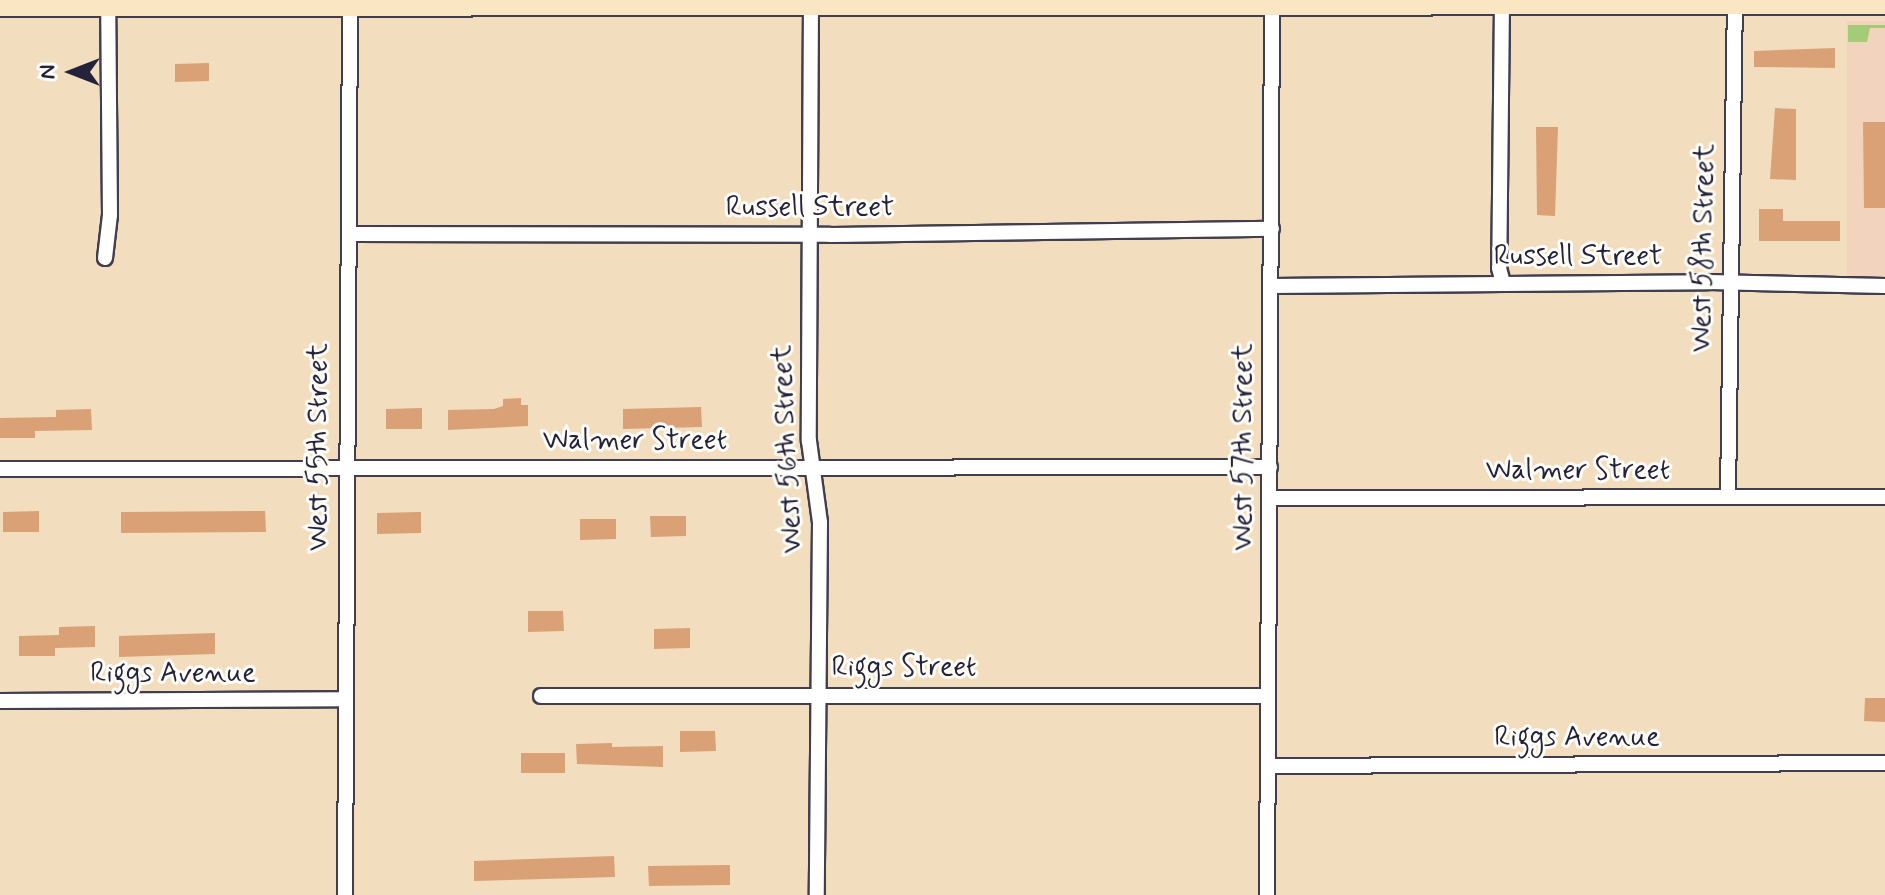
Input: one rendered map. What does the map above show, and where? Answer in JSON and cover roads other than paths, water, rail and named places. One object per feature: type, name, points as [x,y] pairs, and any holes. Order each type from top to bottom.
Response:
[{"type":"street","points":[[0,6],[350,1],[1885,4]]},
{"type":"street","name":"West 55th Street","points":[[345,895],[350,1]]},
{"type":"street","name":"West 56th Street","points":[[811,2],[809,441],[820,522],[817,895]]},
{"type":"street","name":"West 57th Street","points":[[1267,895],[1272,2]]},
{"type":"street","name":"West 58th Street","points":[[1728,496],[1735,2]]},
{"type":"street","points":[[1502,3],[1499,268],[1503,283]]},
{"type":"street","points":[[105,258],[110,215],[108,5]]},
{"type":"street","name":"Russell Street","points":[[349,234],[808,234],[1272,229]]},
{"type":"street","name":"Russell Street","points":[[1271,286],[1730,283],[1885,286]]},
{"type":"street","name":"Walmer Street","points":[[0,469],[347,466],[1270,467]]},
{"type":"street","name":"Walmer Street","points":[[1270,498],[1885,497]]},
{"type":"street","name":"Riggs Street","points":[[541,696],[1268,696]]},
{"type":"street","name":"Riggs Avenue","points":[[0,701],[346,699]]},
{"type":"street","name":"Riggs Avenue","points":[[1269,766],[1885,763]]}]
